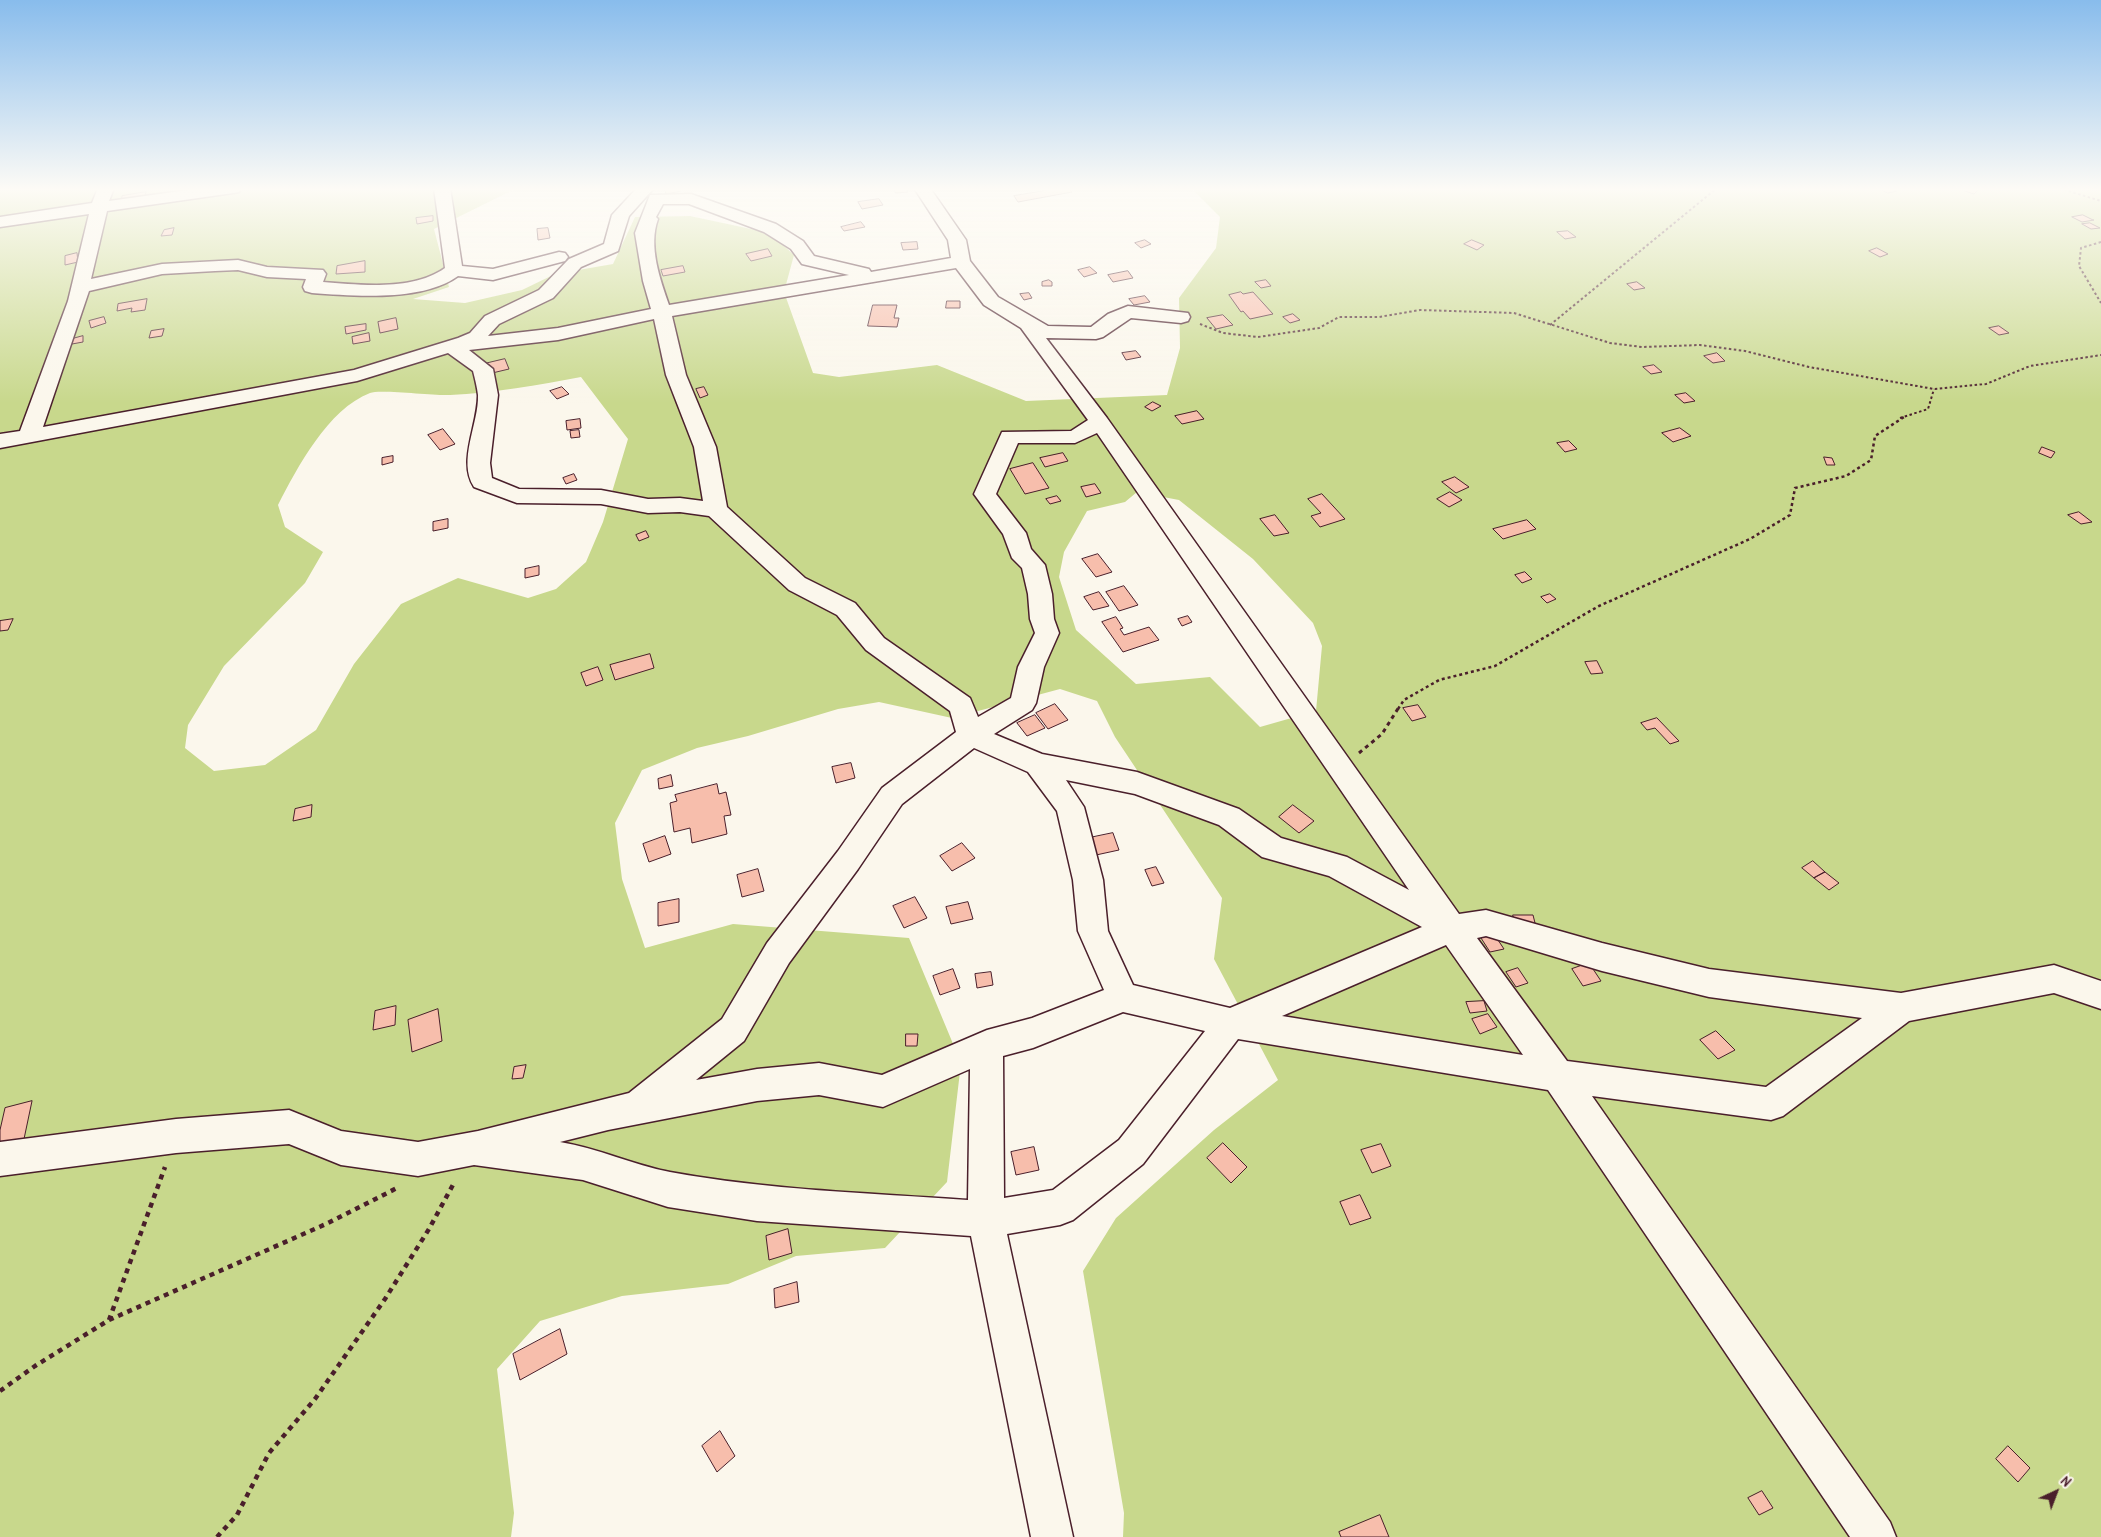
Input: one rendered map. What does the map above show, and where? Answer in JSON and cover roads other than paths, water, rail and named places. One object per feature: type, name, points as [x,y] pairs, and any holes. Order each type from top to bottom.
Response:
[{"type":"street","points":[[29,436],[81,287],[87,260]]},
{"type":"street","points":[[452,260],[454,270]]},
{"type":"street","points":[[81,287],[162,269],[238,265],[267,272],[317,274],[312,287],[377,292],[439,281],[454,270],[493,275],[549,260]]},
{"type":"street","points":[[0,441],[358,375],[477,337],[492,320],[546,294],[575,263],[583,260]]},
{"type":"street","points":[[648,260],[676,375],[705,447],[716,510]]},
{"type":"street","points":[[808,260],[877,276]]},
{"type":"street","points":[[451,346],[558,334],[662,312],[961,262],[991,301],[1044,332],[1096,333],[1115,318],[1128,312],[1181,317]]},
{"type":"street","points":[[1028,324],[1100,422],[1452,928],[1558,1076],[1875,1537]]},
{"type":"street","points":[[451,346],[482,369],[488,395],[479,462],[482,482],[517,496],[554,495],[601,498],[648,506],[680,505],[716,510],[797,584],[846,609],[875,644],[961,705],[971,735],[1038,764],[1137,783],[1229,817],[1272,848],[1337,866],[1452,928]]},
{"type":"street","points":[[638,1107],[733,1030],[778,953],[848,860],[892,796],[971,735],[1023,703],[1031,667],[1047,633],[1042,619],[1040,594],[1034,565],[1020,552],[1014,533],[985,494],[1010,438],[1076,437],[1100,422]]},
{"type":"street","points":[[1038,764],[1070,808],[1088,880],[1093,931],[1123,997]]},
{"type":"street","points":[[474,1148],[583,1163],[668,1189],[757,1203],[986,1219],[1060,1207],[1131,1152],[1231,1023],[1452,928],[1486,923],[1602,958],[1708,983],[1901,1008],[2054,979],[2101,995]]},
{"type":"street","points":[[0,1159],[176,1136],[289,1127],[341,1148],[418,1160],[638,1107],[757,1085],[819,1079],[883,1091],[987,1045],[1033,1033],[1123,997],[1231,1023],[1558,1076],[1771,1104],[1901,1008]]},
{"type":"street","points":[[987,1045],[986,1219],[1052,1537]]}]
